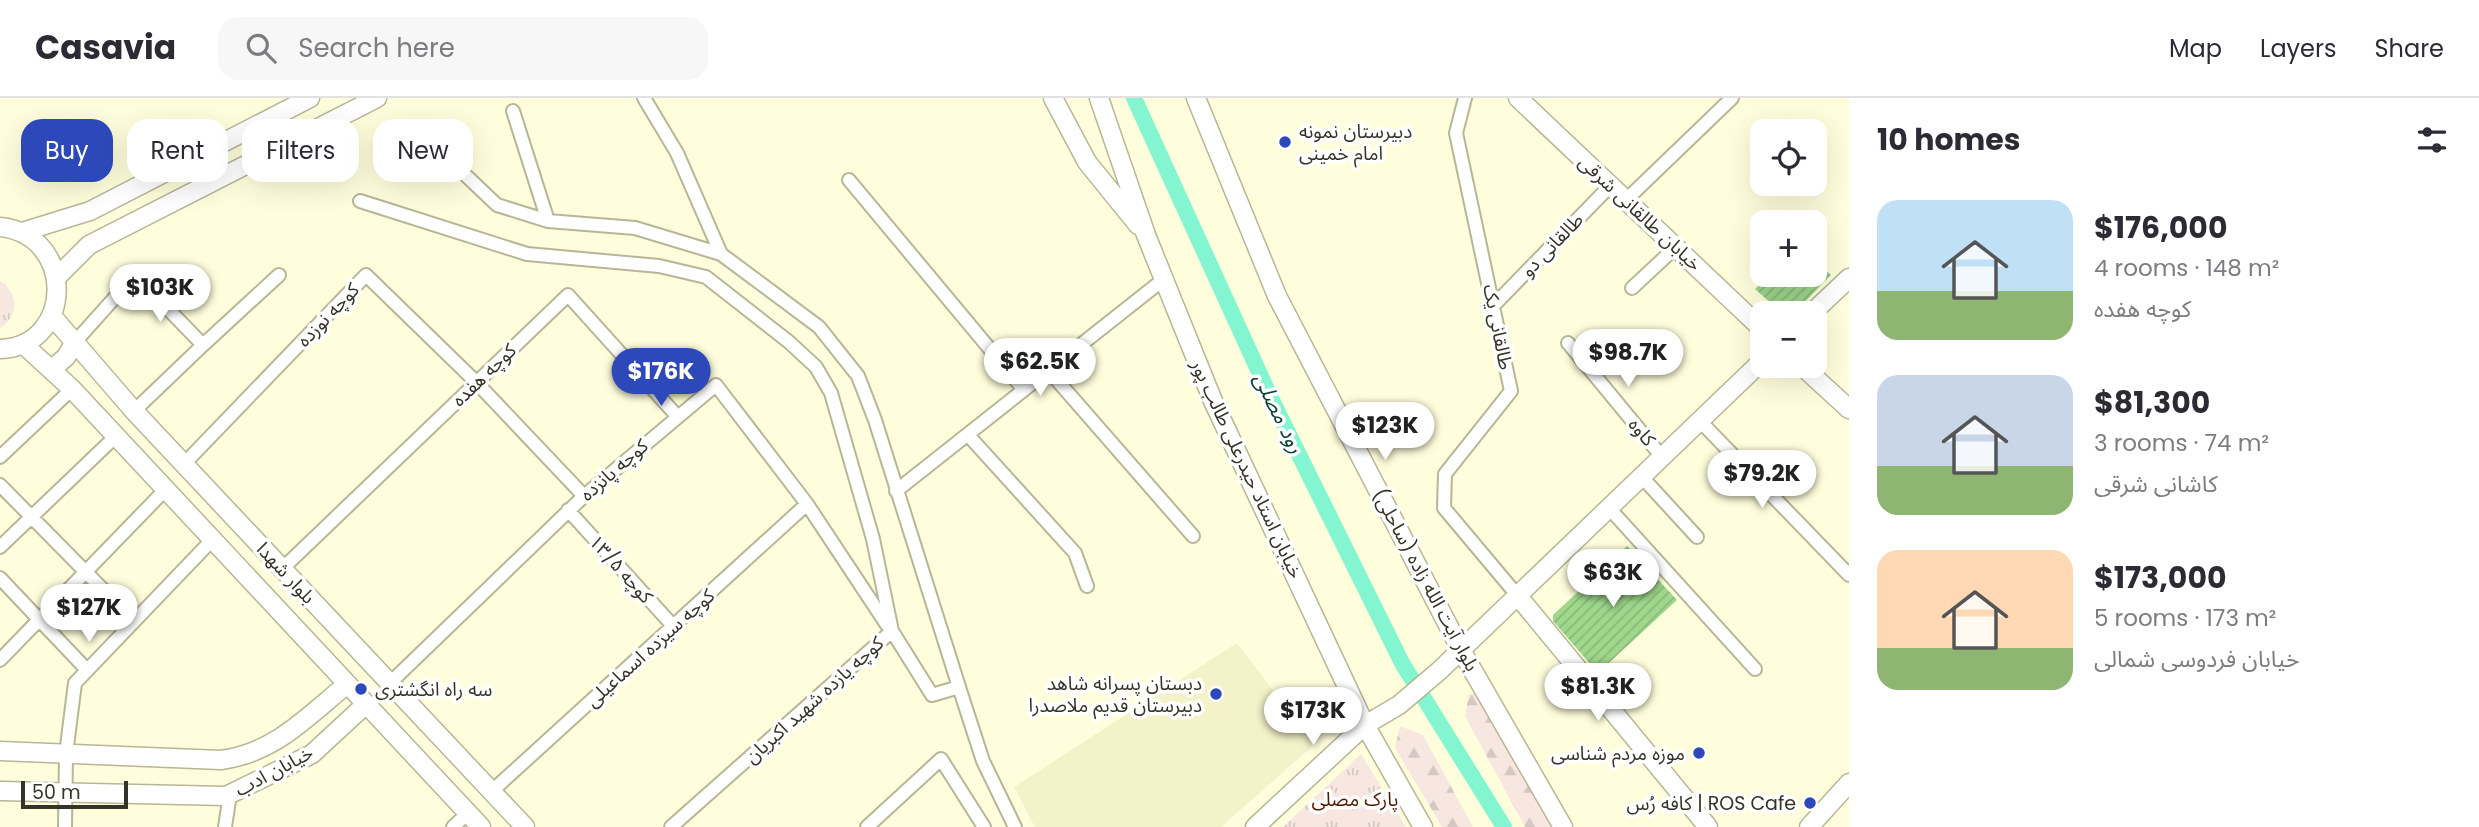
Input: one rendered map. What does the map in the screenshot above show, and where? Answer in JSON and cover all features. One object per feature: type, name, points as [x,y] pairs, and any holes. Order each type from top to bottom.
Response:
[{"type":"main road","points":[[0,227],[22,232],[74,218],[310,98]]},
{"type":"main road","points":[[57,277],[89,245],[377,98]]},
{"type":"main road","points":[[1053,98],[1087,162],[1146,235]]},
{"type":"main road","name":"خیابان استاد حیدرعلی طالب پور","points":[[1099,98],[1146,235],[1213,401],[1365,725],[1423,827]]},
{"type":"main road","name":"بلوار آیت الله زاده (ساحلی)","points":[[1196,98],[1278,296],[1461,650],[1563,827]]},
{"type":"main road","name":"خیابان طالقانی شرقی","points":[[1518,98],[1750,318]]},
{"type":"main road","points":[[74,218],[89,245]]},
{"type":"main road","points":[[1,350],[23,344],[40,332],[52,316],[58,297],[57,277],[44,251],[22,232]]},
{"type":"main road","points":[[1825,301],[1849,278]]},
{"type":"main road","name":"بلوار شهدا","points":[[52,316],[134,411],[525,827]]},
{"type":"main road","points":[[52,369],[66,357],[75,342]]},
{"type":"main road","name":"بلوار شهدا","points":[[23,344],[72,389],[481,827]]},
{"type":"main road","points":[[1258,826],[1365,725],[1399,705],[1461,650],[1750,373]]},
{"type":"main road","points":[[1815,378],[1849,409]]},
{"type":"main road","points":[[1517,595],[1708,827]]},
{"type":"main road","name":"خیابان ادب","points":[[0,751],[221,760],[244,757],[270,747],[346,685]]},
{"type":"main road","name":"خیابان ادب","points":[[0,791],[230,794],[312,754],[365,705]]},
{"type":"main road","points":[[1809,827],[1849,783]]},
{"type":"street","points":[[645,98],[677,153],[721,254]]},
{"type":"street","name":"طالقانی یک","points":[[1465,98],[1456,133],[1511,391],[1445,474],[1444,508],[1517,595]]},
{"type":"street","points":[[1626,200],[1732,98]]},
{"type":"street","points":[[513,111],[548,221]]},
{"type":"street","points":[[849,180],[1024,390]]},
{"type":"street","points":[[473,182],[497,205],[548,221],[635,228],[721,254],[819,327],[840,351],[858,376],[983,761],[1015,827]]},
{"type":"street","name":"طالقانی دو","points":[[1494,305],[1610,186]]},
{"type":"street","points":[[360,201],[527,254],[659,266],[706,278],[789,342],[816,367],[831,393],[870,526],[891,631]]},
{"type":"street","points":[[1633,288],[1676,247]]},
{"type":"street","points":[[75,342],[135,275],[203,345]]},
{"type":"street","points":[[134,411],[279,275]]},
{"type":"street","name":"کوچه نوزده","points":[[184,464],[366,275],[476,382]]},
{"type":"street","points":[[896,491],[1164,279]]},
{"type":"street","name":"کوچه هفده","points":[[282,569],[568,295],[677,416]]},
{"type":"street","name":"کاوه","points":[[1568,343],[1662,457]]},
{"type":"street","points":[[1049,370],[1193,536]]},
{"type":"street","points":[[476,382],[583,496]]},
{"type":"street","name":"کوچه پانزده","points":[[390,683],[583,496],[716,385],[807,504],[891,631]]},
{"type":"street","points":[[0,457],[72,389]]},
{"type":"street","points":[[1700,421],[1849,575]]},
{"type":"street","points":[[968,435],[1075,553],[1087,586]]},
{"type":"street","points":[[0,547],[116,436]]},
{"type":"street","points":[[1642,476],[1698,537]]},
{"type":"street","points":[[0,485],[134,621]]},
{"type":"street","points":[[0,660],[165,490]]},
{"type":"street","name":"کوچه سیزده اسماعیلی","points":[[491,792],[807,504]]},
{"type":"street","points":[[1609,508],[1755,669]]},
{"type":"street","name":"کوچه ۱۳/۵","points":[[568,510],[674,627]]},
{"type":"street","points":[[65,827],[66,754],[75,682],[212,540]]},
{"type":"street","points":[[0,578],[86,670]]},
{"type":"street","name":"کوچه یازده شهید اکبریان","points":[[671,827],[891,631],[932,695],[960,687]]},
{"type":"street","points":[[867,827],[941,759],[984,827]]},
{"type":"street","points":[[225,827],[230,794]]},
{"type":"street","points":[[453,827],[468,813]]},
{"type":"shaded area","name":"دبستان پسرانه شاهد دبیرستان قدیم ملاصدرا","points":[[1237,643],[1314,745],[1221,827],[1035,827],[1014,787]]},
{"type":"green space","points":[[0,281],[11,292],[14,304],[11,317],[0,328]]},
{"type":"green space","points":[[1480,692],[1554,827],[1525,827],[1465,716],[1469,694]]},
{"type":"green space","points":[[1400,726],[1423,735],[1473,827],[1442,827],[1395,748]]},
{"type":"green space","name":"پارک مصلی","points":[[1361,754],[1406,827],[1283,827]]},
{"type":"building","points":[[1819,287],[1806,301],[1768,301],[1755,289]]},
{"type":"building","points":[[1627,546],[1677,600],[1598,673],[1553,621],[1553,615]]},
{"type":"waterway","name":"رود مصلی","points":[[1134,98],[1269,394],[1402,663],[1504,827]]},
{"type":"place","name":"دبیرستان نمونه امام خمینی","points":[[1285,142]]},
{"type":"place","name":"سه راه انگشتری","points":[[361,689]]},
{"type":"place","name":"دبستان پسرانه شاهد دبیرستان قدیم ملاصدرا","points":[[1216,694]]},
{"type":"place","name":"موزه مردم شناسی","points":[[1699,753]]},
{"type":"place","name":"کافه رُس | ROS Cafe","points":[[1810,803]]}]
